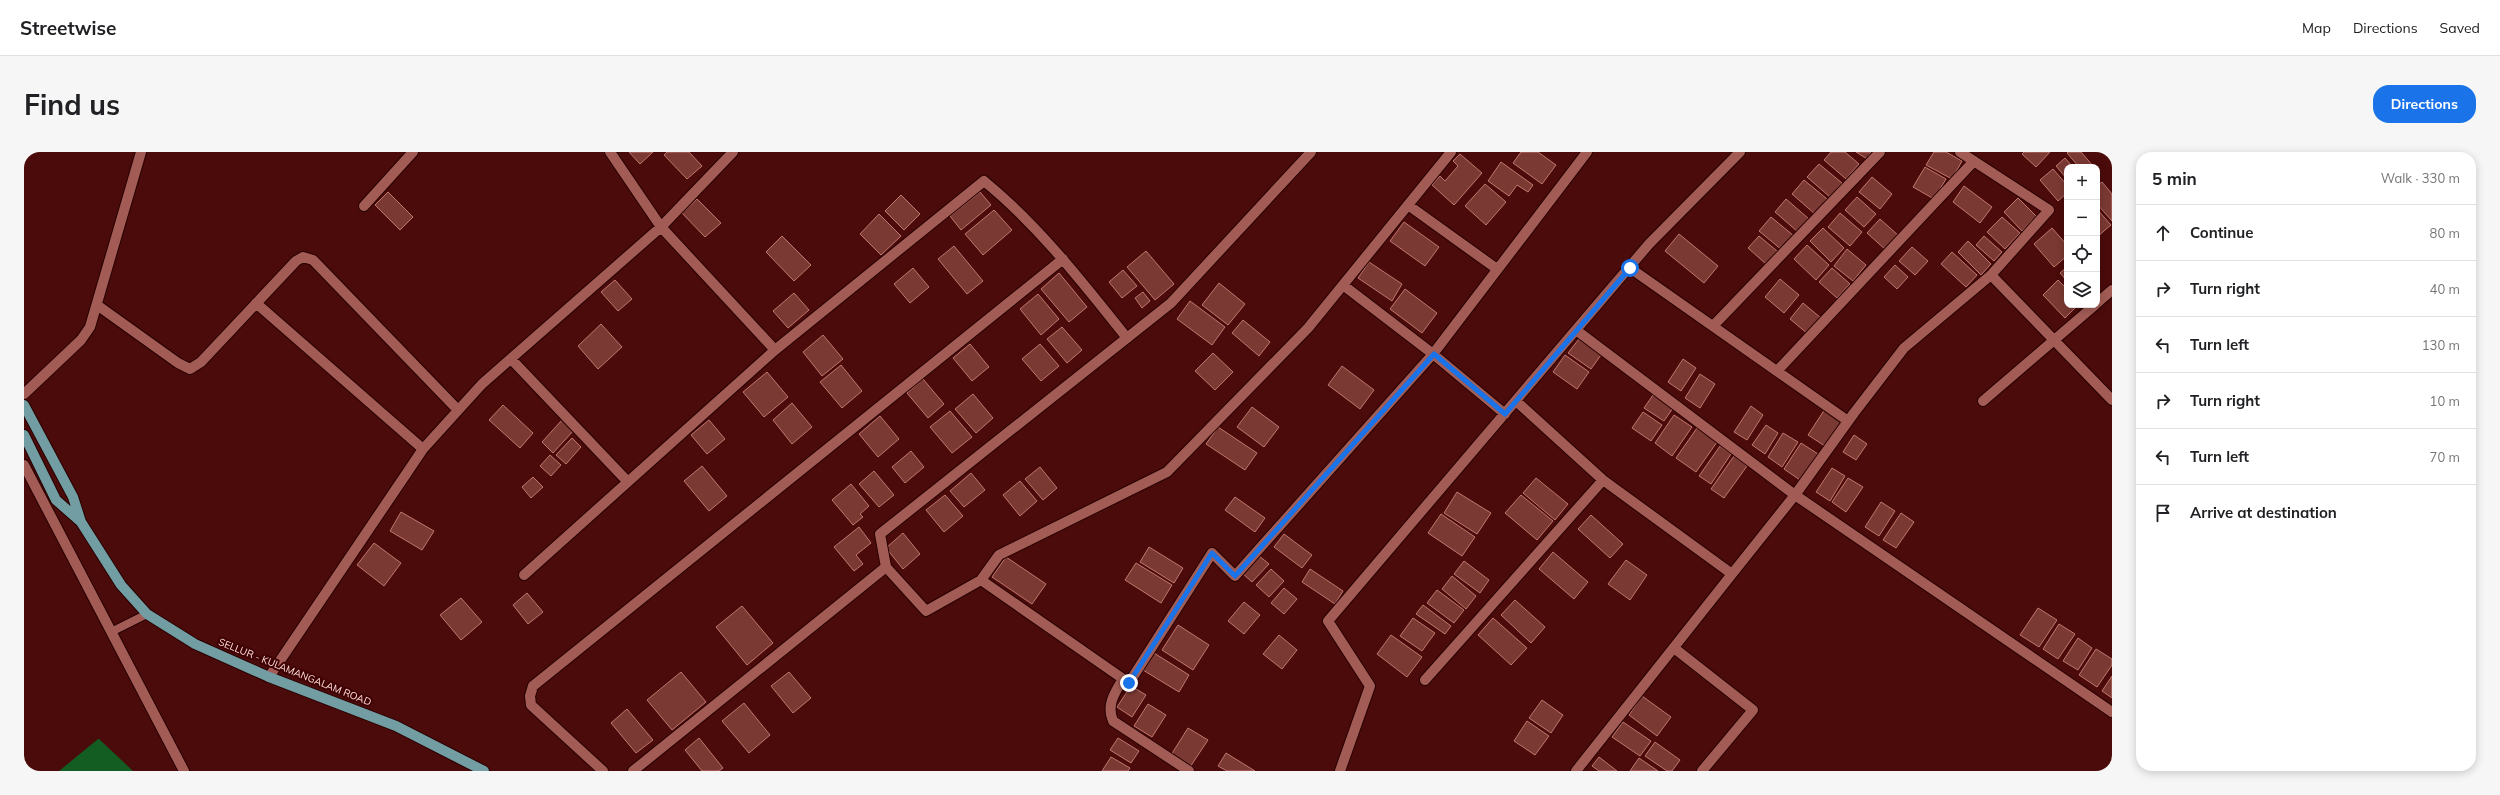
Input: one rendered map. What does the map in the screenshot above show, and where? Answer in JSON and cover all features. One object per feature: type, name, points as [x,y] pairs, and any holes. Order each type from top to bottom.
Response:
[{"type":"main road","name":"SELLUR - KULAMANGALAM ROAD","points":[[24,405],[73,497],[81,522],[121,585],[147,614],[195,644],[269,677],[396,726],[484,771]]},
{"type":"main road","points":[[24,435],[56,500],[81,522]]},
{"type":"street","points":[[24,394],[81,340],[90,327],[141,152]]},
{"type":"street","points":[[364,206],[413,152]]},
{"type":"street","points":[[610,152],[661,227],[775,350]]},
{"type":"street","points":[[269,677],[422,449],[457,409],[511,359],[661,227],[733,152]]},
{"type":"street","points":[[1311,152],[1171,303],[880,534],[886,567],[926,611],[981,580],[999,555],[1168,472],[1308,328],[1451,152]]},
{"type":"street","points":[[981,580],[1129,683],[1212,553],[1235,576],[1434,354],[1587,152]]},
{"type":"street","points":[[1340,771],[1370,686],[1328,621],[1650,244],[1740,152]]},
{"type":"street","points":[[1713,326],[1880,152]]},
{"type":"street","points":[[1576,771],[1796,495],[1848,421],[1904,348],[1991,275],[2049,210],[1960,152]]},
{"type":"street","points":[[1777,371],[1974,161]]},
{"type":"street","points":[[524,575],[775,350],[984,181],[1002,196],[1063,259],[1127,338]]},
{"type":"street","points":[[1408,205],[1497,269]]},
{"type":"street","points":[[97,305],[178,363],[190,369],[201,362],[296,261],[303,257],[313,260],[457,409]]},
{"type":"street","points":[[604,771],[531,705],[530,696],[533,686],[1063,259]]},
{"type":"street","points":[[1630,268],[1848,421]]},
{"type":"street","points":[[1991,275],[2056,340],[2112,400]]},
{"type":"street","points":[[1343,285],[1434,354],[1505,414]]},
{"type":"street","points":[[2100,300],[2112,290]]},
{"type":"street","points":[[256,303],[422,449]]},
{"type":"street","points":[[1983,401],[2092,308]]},
{"type":"street","points":[[1576,330],[1796,495],[2112,712]]},
{"type":"street","points":[[511,359],[628,482]]},
{"type":"street","points":[[1516,401],[1603,480],[1732,574]]},
{"type":"street","points":[[24,465],[184,771]]},
{"type":"street","points":[[1425,680],[1603,480]]},
{"type":"street","points":[[633,771],[886,567]]},
{"type":"street","points":[[1674,648],[1753,710],[1702,771]]},
{"type":"street","points":[[1123,679],[1113,695],[1109,713],[1113,721],[1189,771]]},
{"type":"lane","points":[[111,632],[147,614]]},
{"type":"shaded area","points":[[98,739],[133,771],[59,771]]},
{"type":"building","points":[[629,152],[653,152],[640,164]]},
{"type":"building","points":[[667,152],[689,152],[702,166],[687,179],[664,155]]},
{"type":"building","points":[[1521,152],[1538,152],[1556,165],[1542,184],[1513,163]]},
{"type":"building","points":[[1831,152],[1845,152],[1859,164],[1846,179],[1824,160]]},
{"type":"building","points":[[1856,152],[1871,152],[1867,159]]},
{"type":"building","points":[[1934,152],[1946,152],[1962,161],[1952,179],[1926,165]]},
{"type":"building","points":[[2024,152],[2050,152],[2036,167],[2022,154]]},
{"type":"building","points":[[2081,152],[2091,164],[2076,164],[2067,153]]},
{"type":"building","points":[[1460,154],[1482,173],[1454,205],[1432,185],[1440,176],[1445,181],[1458,166],[1453,161]]},
{"type":"building","points":[[2065,158],[2070,164],[2064,164],[2064,175],[2056,166]]},
{"type":"building","points":[[1501,162],[1533,185],[1528,192],[1517,185],[1509,196],[1488,181]]},
{"type":"building","points":[[1819,164],[1842,183],[1830,197],[1807,177]]},
{"type":"building","points":[[1925,167],[1946,179],[1934,199],[1913,187]]},
{"type":"building","points":[[2053,169],[2064,182],[2064,196],[2058,201],[2040,180]]},
{"type":"building","points":[[1872,177],[1892,194],[1880,209],[1859,192]]},
{"type":"building","points":[[1804,180],[1827,199],[1815,214],[1792,194]]},
{"type":"building","points":[[2102,182],[2112,194],[2112,221],[2100,207],[2100,184]]},
{"type":"building","points":[[1485,184],[1506,202],[1486,225],[1465,206]]},
{"type":"building","points":[[1964,186],[1992,207],[1980,223],[1953,202]]},
{"type":"building","points":[[388,192],[413,217],[400,230],[375,205]]},
{"type":"building","points":[[980,192],[991,205],[961,230],[950,216]]},
{"type":"building","points":[[901,195],[920,214],[904,230],[885,211]]},
{"type":"building","points":[[1857,197],[1876,214],[1864,227],[1845,210]]},
{"type":"building","points":[[2018,198],[2036,216],[2022,231],[2004,212]]},
{"type":"building","points":[[697,199],[721,223],[705,237],[682,213]]},
{"type":"building","points":[[1786,199],[1809,219],[1798,232],[1775,212]]},
{"type":"building","points":[[994,210],[1012,230],[983,255],[965,234]]},
{"type":"building","points":[[2100,212],[2111,225],[2100,234]]},
{"type":"building","points":[[1840,213],[1862,232],[1850,246],[1828,227]]},
{"type":"building","points":[[879,214],[901,236],[881,255],[860,234]]},
{"type":"building","points":[[1771,217],[1794,236],[1782,250],[1759,231]]},
{"type":"building","points":[[2002,217],[2020,233],[2005,249],[1987,232]]},
{"type":"building","points":[[1880,219],[1899,236],[1887,251],[1867,233]]},
{"type":"building","points":[[1404,222],[1439,247],[1425,266],[1390,241]]},
{"type":"building","points":[[1823,228],[1844,248],[1831,262],[1810,241]]},
{"type":"building","points":[[2052,228],[2064,242],[2064,259],[2054,267],[2034,244]]},
{"type":"building","points":[[1679,234],[1718,266],[1704,283],[1665,251]]},
{"type":"building","points":[[782,236],[811,265],[794,281],[766,252]]},
{"type":"building","points":[[1759,236],[1777,251],[1766,264],[1748,248]]},
{"type":"building","points":[[1984,236],[2002,252],[1994,261],[1976,245]]},
{"type":"building","points":[[1968,241],[1991,264],[1981,275],[1958,252]]},
{"type":"building","points":[[1807,245],[1829,265],[1816,280],[1794,259]]},
{"type":"building","points":[[954,246],[983,281],[967,294],[938,259]]},
{"type":"building","points":[[1912,247],[1928,261],[1915,275],[1899,261]]},
{"type":"building","points":[[1847,249],[1866,265],[1853,281],[1834,266]]},
{"type":"building","points":[[1146,251],[1174,284],[1155,300],[1127,267]]},
{"type":"building","points":[[1952,252],[1977,275],[1966,287],[1941,264]]},
{"type":"building","points":[[1369,262],[1402,284],[1392,301],[1358,278]]},
{"type":"building","points":[[1895,265],[1908,277],[1897,289],[1884,277]]},
{"type":"building","points":[[913,268],[929,287],[910,303],[894,284]]},
{"type":"building","points":[[1832,268],[1850,284],[1837,298],[1819,282]]},
{"type":"building","points":[[1123,270],[1137,286],[1122,298],[1109,282]]},
{"type":"building","points":[[2064,270],[2064,278],[2060,273]]},
{"type":"building","points":[[1059,273],[1087,307],[1069,322],[1041,289]]},
{"type":"building","points":[[1780,279],[1799,295],[1784,313],[1765,297]]},
{"type":"building","points":[[615,280],[632,299],[618,311],[601,292]]},
{"type":"building","points":[[2058,280],[2064,286],[2064,308],[2075,308],[2065,318],[2043,295]]},
{"type":"building","points":[[1219,283],[1245,304],[1228,325],[1202,305]]},
{"type":"building","points":[[1405,289],[1437,313],[1422,333],[1390,309]]},
{"type":"building","points":[[1143,292],[1150,301],[1142,308],[1135,298]]},
{"type":"building","points":[[794,293],[809,310],[788,328],[773,311]]},
{"type":"building","points":[[1038,294],[1059,319],[1041,335],[1020,309]]},
{"type":"building","points":[[1190,301],[1225,327],[1212,345],[1177,319]]},
{"type":"building","points":[[1803,303],[1821,318],[1808,334],[1790,319]]},
{"type":"building","points":[[1243,320],[1270,342],[1259,356],[1232,333]]},
{"type":"building","points":[[601,324],[622,347],[598,369],[578,346]]},
{"type":"building","points":[[1062,327],[1082,350],[1067,363],[1047,339]]},
{"type":"building","points":[[823,335],[843,359],[822,376],[803,352]]},
{"type":"building","points":[[1579,339],[1601,355],[1591,369],[1568,353]]},
{"type":"building","points":[[970,344],[989,367],[972,381],[953,358]]},
{"type":"building","points":[[1040,344],[1059,366],[1041,381],[1022,359]]},
{"type":"building","points":[[1213,353],[1233,372],[1215,390],[1195,371]]},
{"type":"building","points":[[1565,355],[1589,372],[1577,389],[1553,372]]},
{"type":"building","points":[[1683,359],[1696,368],[1681,391],[1668,382]]},
{"type":"building","points":[[841,365],[862,391],[842,408],[820,382]]},
{"type":"building","points":[[1342,366],[1374,390],[1360,409],[1328,385]]},
{"type":"building","points":[[767,372],[788,397],[764,417],[743,392]]},
{"type":"building","points":[[1700,374],[1715,384],[1700,408],[1685,398]]},
{"type":"building","points":[[923,379],[944,404],[928,418],[907,393]]},
{"type":"building","points":[[973,394],[993,418],[976,433],[955,409]]},
{"type":"building","points":[[1653,395],[1673,408],[1664,421],[1644,408]]},
{"type":"building","points":[[792,403],[812,427],[792,444],[773,420]]},
{"type":"building","points":[[503,405],[533,433],[520,448],[489,420]]},
{"type":"building","points":[[1751,406],[1763,415],[1747,440],[1734,432]]},
{"type":"building","points":[[1252,407],[1279,427],[1264,447],[1237,427]]},
{"type":"building","points":[[1825,409],[1845,422],[1828,448],[1808,435]]},
{"type":"building","points":[[950,411],[972,437],[952,453],[930,427]]},
{"type":"building","points":[[1643,412],[1662,425],[1651,441],[1632,428]]},
{"type":"building","points":[[1674,415],[1692,427],[1672,456],[1655,443]]},
{"type":"building","points":[[880,416],[899,439],[878,457],[859,434]]},
{"type":"building","points":[[562,420],[574,430],[553,453],[542,442]]},
{"type":"building","points":[[709,420],[725,439],[707,454],[691,435]]},
{"type":"building","points":[[1766,425],[1778,433],[1765,454],[1752,445]]},
{"type":"building","points":[[1218,427],[1257,453],[1245,470],[1206,444]]},
{"type":"building","points":[[1697,428],[1717,442],[1696,472],[1676,458]]},
{"type":"building","points":[[1783,433],[1798,442],[1782,467],[1768,457]]},
{"type":"building","points":[[1854,435],[1867,444],[1856,460],[1843,452]]},
{"type":"building","points":[[572,438],[581,447],[566,464],[556,455]]},
{"type":"building","points":[[1801,443],[1818,454],[1800,480],[1784,469]]},
{"type":"building","points":[[1720,446],[1731,454],[1711,484],[1699,476]]},
{"type":"building","points":[[911,451],[924,467],[905,483],[892,467]]},
{"type":"building","points":[[550,455],[561,465],[551,476],[540,466]]},
{"type":"building","points":[[1734,456],[1747,466],[1724,498],[1711,489]]},
{"type":"building","points":[[702,466],[727,496],[709,511],[684,481]]},
{"type":"building","points":[[1040,467],[1057,488],[1043,500],[1025,479]]},
{"type":"building","points":[[1832,468],[1845,476],[1830,501],[1816,492]]},
{"type":"building","points":[[874,471],[894,495],[879,507],[859,484]]},
{"type":"building","points":[[971,473],[985,490],[964,507],[950,491]]},
{"type":"building","points":[[533,477],[543,487],[531,498],[522,487]]},
{"type":"building","points":[[1536,478],[1568,504],[1555,520],[1523,493]]},
{"type":"building","points":[[1848,478],[1863,487],[1846,512],[1832,502]]},
{"type":"building","points":[[1020,481],[1037,501],[1020,516],[1003,495]]},
{"type":"building","points":[[851,484],[869,506],[860,514],[863,517],[853,525],[832,500]]},
{"type":"building","points":[[1457,492],[1491,513],[1477,534],[1444,513]]},
{"type":"building","points":[[945,495],[963,516],[944,532],[926,510]]},
{"type":"building","points":[[1521,495],[1553,521],[1537,540],[1505,513]]},
{"type":"building","points":[[1235,497],[1265,518],[1255,532],[1225,510]]},
{"type":"building","points":[[1881,502],[1895,511],[1879,536],[1865,527]]},
{"type":"building","points":[[401,512],[434,531],[422,550],[390,531]]},
{"type":"building","points":[[1901,513],[1914,522],[1896,548],[1883,540]]},
{"type":"building","points":[[1441,514],[1475,537],[1462,556],[1428,533]]},
{"type":"building","points":[[1591,515],[1623,544],[1610,558],[1578,529]]},
{"type":"building","points":[[859,527],[871,543],[856,555],[863,564],[854,571],[834,547]]},
{"type":"building","points":[[903,533],[920,554],[903,569],[886,548]]},
{"type":"building","points":[[1284,534],[1312,555],[1302,568],[1274,547]]},
{"type":"building","points":[[374,543],[401,563],[384,586],[357,565]]},
{"type":"building","points":[[1149,547],[1183,568],[1174,583],[1140,562]]},
{"type":"building","points":[[1553,552],[1588,582],[1574,599],[1539,569]]},
{"type":"building","points":[[1258,555],[1269,564],[1252,582],[1242,573]]},
{"type":"building","points":[[1006,557],[1046,584],[1032,604],[992,577]]},
{"type":"building","points":[[1626,560],[1647,575],[1630,600],[1608,584]]},
{"type":"building","points":[[1464,561],[1489,580],[1480,593],[1454,574]]},
{"type":"building","points":[[1136,563],[1172,585],[1161,603],[1125,580]]},
{"type":"building","points":[[1271,569],[1284,581],[1269,597],[1256,585]]},
{"type":"building","points":[[1310,569],[1343,591],[1335,604],[1302,582]]},
{"type":"building","points":[[1452,576],[1476,596],[1466,609],[1442,589]]},
{"type":"building","points":[[1284,588],[1297,599],[1284,614],[1271,603]]},
{"type":"building","points":[[1437,590],[1464,610],[1454,623],[1427,603]]},
{"type":"building","points":[[527,593],[543,612],[528,624],[513,605]]},
{"type":"building","points":[[461,598],[482,622],[461,640],[440,615]]},
{"type":"building","points":[[1515,600],[1545,627],[1531,643],[1501,615]]},
{"type":"building","points":[[1244,602],[1260,615],[1244,634],[1228,621]]},
{"type":"building","points":[[1423,605],[1451,626],[1445,634],[1416,614]]},
{"type":"building","points":[[742,606],[773,643],[747,665],[716,627]]},
{"type":"building","points":[[2038,608],[2057,620],[2039,647],[2020,635]]},
{"type":"building","points":[[1413,618],[1435,633],[1422,651],[1400,636]]},
{"type":"building","points":[[1493,618],[1527,648],[1511,665],[1478,635]]},
{"type":"building","points":[[2059,624],[2075,634],[2058,659],[2043,649]]},
{"type":"building","points":[[1178,625],[1209,645],[1193,670],[1162,650]]},
{"type":"building","points":[[1279,635],[1297,650],[1282,669],[1263,654]]},
{"type":"building","points":[[1391,635],[1422,657],[1407,677],[1377,654]]},
{"type":"building","points":[[2078,638],[2092,648],[2078,670],[2063,661]]},
{"type":"building","points":[[2096,649],[2112,659],[2112,665],[2097,687],[2079,675]]},
{"type":"building","points":[[1154,653],[1189,675],[1179,692],[1143,670]]},
{"type":"building","points":[[681,672],[706,702],[672,730],[647,700]]},
{"type":"building","points":[[789,672],[811,698],[793,713],[771,686]]},
{"type":"building","points":[[2112,676],[2112,698],[2102,691]]},
{"type":"building","points":[[1131,686],[1146,695],[1132,717],[1117,707]]},
{"type":"building","points":[[1642,696],[1671,717],[1657,736],[1629,715]]},
{"type":"building","points":[[1542,700],[1563,715],[1551,733],[1529,718]]},
{"type":"building","points":[[744,703],[770,735],[749,753],[722,721]]},
{"type":"building","points":[[1148,704],[1166,715],[1152,737],[1134,726]]},
{"type":"building","points":[[627,709],[653,740],[636,753],[611,723]]},
{"type":"building","points":[[1527,721],[1549,736],[1535,755],[1514,741]]},
{"type":"building","points":[[1623,722],[1651,741],[1640,756],[1612,737]]},
{"type":"building","points":[[1188,728],[1208,740],[1190,767],[1171,755]]},
{"type":"building","points":[[699,738],[723,768],[719,771],[702,771],[685,750]]},
{"type":"building","points":[[1118,738],[1139,751],[1131,763],[1110,750]]},
{"type":"building","points":[[1655,742],[1680,760],[1672,771],[1667,771],[1645,756]]},
{"type":"building","points":[[1226,753],[1255,771],[1227,771],[1218,766]]},
{"type":"building","points":[[1111,757],[1130,768],[1128,771],[1102,771]]},
{"type":"building","points":[[1599,757],[1617,771],[1599,771],[1592,766]]},
{"type":"building","points":[[1639,758],[1658,771],[1630,771]]},
{"type":"route","points":[[1129,683],[1212,553],[1235,576],[1434,354],[1505,414],[1630,268]]}]
